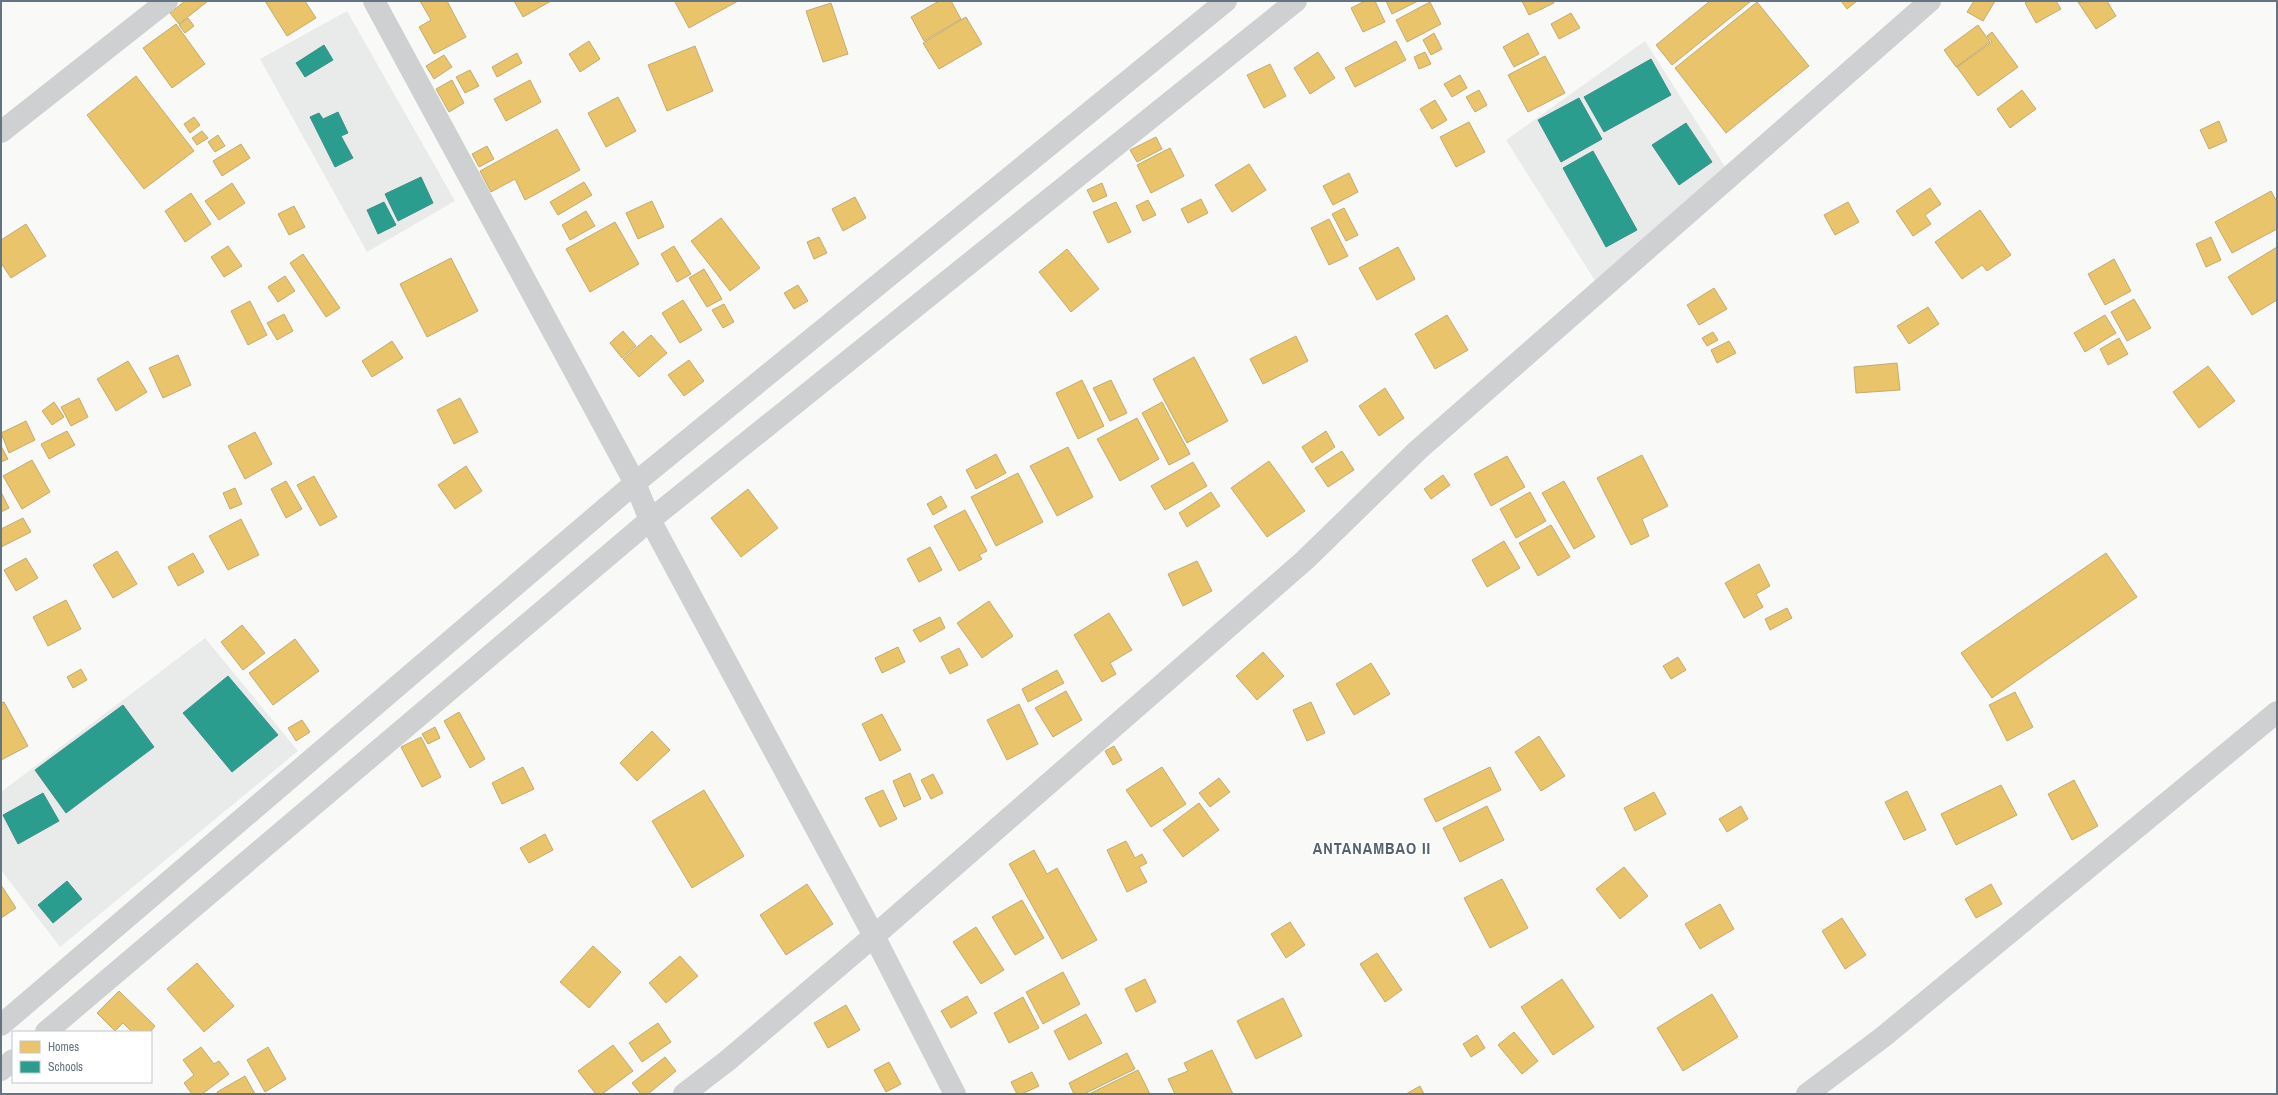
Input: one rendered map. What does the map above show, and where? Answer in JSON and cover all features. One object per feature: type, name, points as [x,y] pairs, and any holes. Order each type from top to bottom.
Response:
[{"type":"street","points":[[1,132],[167,1]]},
{"type":"street","points":[[374,1],[635,483],[650,520],[874,936],[955,1094]]},
{"type":"street","points":[[1,1025],[635,483],[1226,1]]},
{"type":"street","points":[[47,1031],[650,520],[1296,1]]},
{"type":"street","points":[[684,1094],[728,1061],[874,936],[1305,560],[1418,450],[1930,1]]},
{"type":"street","points":[[1807,1094],[1882,1037],[2277,712]]},
{"type":"street","points":[[1,1070],[12,1061]]},
{"type":"shaded area","points":[[347,11],[455,201],[367,252],[260,59]]},
{"type":"shaded area","points":[[1645,41],[1729,173],[1599,287],[1506,140]]},
{"type":"shaded area","points":[[205,638],[298,751],[60,947],[1,870],[1,792]]},
{"type":"building: Homes","points":[[185,1],[208,1],[179,24],[170,13]]},
{"type":"building: Homes","points":[[265,1],[305,1],[316,18],[287,36]]},
{"type":"building: Homes","points":[[420,1],[447,1],[466,37],[434,54],[419,27],[431,20]]},
{"type":"building: Homes","points":[[514,1],[551,1],[523,17]]},
{"type":"building: Homes","points":[[738,1],[689,28],[675,2]]},
{"type":"building: Homes","points":[[939,1],[951,1],[961,19],[924,41],[911,17]]},
{"type":"building: Homes","points":[[1365,1],[1375,1],[1385,22],[1363,32],[1351,8]]},
{"type":"building: Homes","points":[[1386,1],[1418,1],[1392,14]]},
{"type":"building: Homes","points":[[1522,1],[1553,1],[1554,3],[1529,15]]},
{"type":"building: Homes","points":[[1710,1],[1751,1],[1672,65],[1656,45]]},
{"type":"building: Homes","points":[[1841,1],[1857,1],[1847,9]]},
{"type":"building: Homes","points":[[1974,1],[1995,1],[1983,21],[1967,12]]},
{"type":"building: Homes","points":[[2029,1],[2056,1],[2061,9],[2036,23],[2025,3]]},
{"type":"building: Homes","points":[[2107,1],[2116,16],[2096,29],[2078,2]]},
{"type":"building: Homes","points":[[1430,2],[1441,24],[1407,42],[1396,20]]},
{"type":"building: Homes","points":[[1757,2],[1809,66],[1726,133],[1675,68]]},
{"type":"building: Homes","points":[[831,3],[848,54],[823,62],[806,11]]},
{"type":"building: Homes","points":[[1571,13],[1580,28],[1559,39],[1551,24]]},
{"type":"building: Homes","points":[[966,17],[982,44],[939,69],[923,43]]},
{"type":"building: Homes","points":[[188,18],[194,26],[185,33],[179,25]]},
{"type":"building: Homes","points":[[176,24],[205,64],[172,88],[143,48]]},
{"type":"building: Homes","points":[[1978,25],[1990,42],[1956,67],[1944,50]]},
{"type":"building: Homes","points":[[1992,32],[2018,67],[1978,96],[1957,67],[1992,42],[1987,36]]},
{"type":"building: Homes","points":[[1434,33],[1442,49],[1431,55],[1423,40]]},
{"type":"building: Homes","points":[[1528,33],[1539,54],[1514,67],[1503,47]]},
{"type":"building: Homes","points":[[589,41],[600,59],[580,72],[569,54]]},
{"type":"building: Homes","points":[[1396,41],[1406,60],[1355,87],[1345,68]]},
{"type":"building: Homes","points":[[695,46],[713,91],[667,111],[648,65]]},
{"type":"building: Homes","points":[[1318,52],[1335,78],[1310,94],[1294,68]]},
{"type":"building: Homes","points":[[1425,52],[1431,64],[1419,69],[1414,57]]},
{"type":"building: Homes","points":[[517,53],[522,63],[497,77],[492,67]]},
{"type":"building: Homes","points":[[444,55],[452,67],[434,79],[426,66]]},
{"type":"building: Homes","points":[[1545,56],[1565,93],[1528,112],[1508,75]]},
{"type":"building: Homes","points":[[1270,64],[1286,96],[1264,108],[1247,75]]},
{"type":"building: Homes","points":[[470,70],[479,86],[465,93],[456,77]]},
{"type":"building: Homes","points":[[1460,75],[1467,88],[1452,97],[1444,84]]},
{"type":"building: Homes","points":[[136,76],[194,151],[144,189],[87,115]]},
{"type":"building: Homes","points":[[452,80],[464,103],[449,112],[436,89]]},
{"type":"building: Homes","points":[[530,80],[541,102],[506,121],[494,99]]},
{"type":"building: Homes","points":[[1479,90],[1487,105],[1475,112],[1466,97]]},
{"type":"building: Homes","points":[[2022,90],[2036,109],[2010,128],[1997,109]]},
{"type":"building: Homes","points":[[618,97],[636,131],[606,147],[588,113]]},
{"type":"building: Homes","points":[[1435,100],[1447,120],[1432,129],[1420,109]]},
{"type":"building: Homes","points":[[194,117],[200,125],[190,133],[184,124]]},
{"type":"building: Homes","points":[[2219,121],[2227,141],[2209,149],[2200,130]]},
{"type":"building: Homes","points":[[1469,122],[1485,152],[1456,167],[1440,137]]},
{"type":"building: Homes","points":[[557,129],[580,170],[525,200],[515,179],[491,192],[480,171]]},
{"type":"building: Homes","points":[[202,131],[208,138],[197,145],[192,138]]},
{"type":"building: Homes","points":[[218,135],[225,146],[215,152],[208,142]]},
{"type":"building: Homes","points":[[1156,137],[1162,149],[1137,162],[1130,150]]},
{"type":"building: Homes","points":[[241,144],[250,158],[222,176],[213,161]]},
{"type":"building: Homes","points":[[487,146],[494,159],[479,167],[472,154]]},
{"type":"building: Homes","points":[[1170,148],[1184,176],[1151,193],[1137,165]]},
{"type":"building: Homes","points":[[1249,164],[1266,190],[1232,212],[1215,185]]},
{"type":"building: Homes","points":[[1349,173],[1358,192],[1333,205],[1323,186]]},
{"type":"building: Homes","points":[[584,182],[592,195],[558,215],[550,202]]},
{"type":"building: Homes","points":[[232,183],[245,203],[219,220],[205,201]]},
{"type":"building: Homes","points":[[1102,183],[1107,196],[1093,202],[1087,190]]},
{"type":"building: Homes","points":[[1930,188],[1941,204],[1925,215],[1931,224],[1913,236],[1896,211]]},
{"type":"building: Homes","points":[[2271,191],[2277,202],[2277,229],[2232,253],[2215,222]]},
{"type":"building: Homes","points":[[191,193],[211,224],[185,242],[165,211]]},
{"type":"building: Homes","points":[[855,197],[866,218],[843,231],[832,209]]},
{"type":"building: Homes","points":[[1201,199],[1208,213],[1188,223],[1181,209]]},
{"type":"building: Homes","points":[[1148,200],[1156,215],[1143,221],[1136,206]]},
{"type":"building: Homes","points":[[652,201],[664,227],[638,239],[626,213]]},
{"type":"building: Homes","points":[[1116,202],[1131,232],[1108,243],[1093,212]]},
{"type":"building: Homes","points":[[1848,202],[1859,222],[1835,235],[1824,215]]},
{"type":"building: Homes","points":[[294,206],[305,227],[289,235],[278,214]]},
{"type":"building: Homes","points":[[1344,208],[1358,235],[1346,241],[1332,214]]},
{"type":"building: Homes","points":[[1980,210],[2011,255],[1987,271],[1982,265],[1962,279],[1935,242]]},
{"type":"building: Homes","points":[[586,211],[595,226],[570,240],[562,225]]},
{"type":"building: Homes","points":[[721,218],[760,268],[730,291],[691,241]]},
{"type":"building: Homes","points":[[1329,219],[1348,256],[1329,265],[1311,228]]},
{"type":"building: Homes","points":[[615,222],[639,264],[590,292],[566,249]]},
{"type":"building: Homes","points":[[26,224],[46,256],[11,278],[1,263],[1,240]]},
{"type":"building: Homes","points":[[819,237],[827,253],[814,259],[807,242]]},
{"type":"building: Homes","points":[[2211,237],[2221,260],[2206,267],[2196,244]]},
{"type":"building: Homes","points":[[228,246],[242,266],[224,277],[211,257]]},
{"type":"building: Homes","points":[[674,246],[691,274],[677,282],[661,254]]},
{"type":"building: Homes","points":[[1398,247],[1415,279],[1377,300],[1359,268]]},
{"type":"building: Homes","points":[[2277,247],[2277,300],[2252,315],[2228,277]]},
{"type":"building: Homes","points":[[1067,249],[1099,289],[1071,312],[1039,272]]},
{"type":"building: Homes","points":[[303,254],[340,308],[326,317],[290,263]]},
{"type":"building: Homes","points":[[451,258],[478,311],[427,337],[400,284]]},
{"type":"building: Homes","points":[[2114,259],[2131,291],[2105,305],[2088,274]]},
{"type":"building: Homes","points":[[704,269],[722,299],[707,307],[689,278]]},
{"type":"building: Homes","points":[[285,276],[295,291],[278,302],[268,287]]},
{"type":"building: Homes","points":[[798,285],[808,301],[794,309],[784,293]]},
{"type":"building: Homes","points":[[1714,288],[1727,309],[1699,325],[1687,305]]},
{"type":"building: Homes","points":[[2134,299],[2151,328],[2127,341],[2111,312]]},
{"type":"building: Homes","points":[[683,300],[702,330],[680,343],[662,313]]},
{"type":"building: Homes","points":[[250,301],[267,335],[248,345],[231,311]]},
{"type":"building: Homes","points":[[724,304],[734,322],[723,328],[712,310]]},
{"type":"building: Homes","points":[[1928,307],[1939,324],[1909,344],[1897,326]]},
{"type":"building: Homes","points":[[284,314],[293,331],[277,340],[267,323]]},
{"type":"building: Homes","points":[[1447,315],[1468,350],[1435,369],[1415,334]]},
{"type":"building: Homes","points":[[2105,315],[2116,333],[2085,352],[2074,333]]},
{"type":"building: Homes","points":[[623,331],[636,346],[622,358],[610,343]]},
{"type":"building: Homes","points":[[1713,332],[1718,340],[1707,346],[1702,338]]},
{"type":"building: Homes","points":[[651,335],[667,353],[639,377],[623,359]]},
{"type":"building: Homes","points":[[1296,336],[1308,361],[1263,384],[1250,359]]},
{"type":"building: Homes","points":[[2119,338],[2128,354],[2108,365],[2100,349]]},
{"type":"building: Homes","points":[[392,341],[403,358],[372,377],[362,361]]},
{"type":"building: Homes","points":[[1729,341],[1736,353],[1717,363],[1711,350]]},
{"type":"building: Homes","points":[[178,355],[191,385],[163,398],[149,368]]},
{"type":"building: Homes","points":[[1194,357],[1228,421],[1187,443],[1153,379]]},
{"type":"building: Homes","points":[[689,360],[704,381],[684,396],[668,375]]},
{"type":"building: Homes","points":[[128,361],[147,392],[116,411],[97,379]]},
{"type":"building: Homes","points":[[1897,363],[1900,390],[1856,393],[1854,367]]},
{"type":"building: Homes","points":[[2208,366],[2235,401],[2199,428],[2173,392]]},
{"type":"building: Homes","points":[[1082,380],[1104,426],[1078,439],[1056,393]]},
{"type":"building: Homes","points":[[1111,380],[1127,413],[1110,421],[1093,388]]},
{"type":"building: Homes","points":[[1385,388],[1404,418],[1379,436],[1359,406]]},
{"type":"building: Homes","points":[[79,398],[88,417],[71,426],[61,407]]},
{"type":"building: Homes","points":[[460,398],[478,432],[454,444],[437,410]]},
{"type":"building: Homes","points":[[54,402],[64,417],[52,425],[42,411]]},
{"type":"building: Homes","points":[[1162,402],[1190,454],[1169,465],[1142,413]]},
{"type":"building: Homes","points":[[1137,418],[1159,459],[1120,481],[1097,439]]},
{"type":"building: Homes","points":[[26,421],[35,440],[9,453],[1,433]]},
{"type":"building: Homes","points":[[67,431],[75,445],[49,459],[41,444]]},
{"type":"building: Homes","points":[[1326,431],[1335,447],[1312,463],[1302,447]]},
{"type":"building: Homes","points":[[255,432],[272,464],[245,479],[228,446]]},
{"type":"building: Homes","points":[[1,446],[8,459],[1,462]]},
{"type":"building: Homes","points":[[1068,447],[1093,497],[1057,516],[1030,466]]},
{"type":"building: Homes","points":[[1342,451],[1354,470],[1328,487],[1315,468]]},
{"type":"building: Homes","points":[[996,454],[1006,473],[976,489],[966,470]]},
{"type":"building: Homes","points":[[1642,455],[1668,506],[1642,519],[1649,536],[1631,545],[1597,478]]},
{"type":"building: Homes","points":[[1507,456],[1525,487],[1491,506],[1474,474]]},
{"type":"building: Homes","points":[[32,460],[50,492],[22,509],[3,476]]},
{"type":"building: Homes","points":[[1269,461],[1305,511],[1267,537],[1231,488]]},
{"type":"building: Homes","points":[[1193,462],[1207,486],[1165,510],[1151,486]]},
{"type":"building: Homes","points":[[466,466],[482,491],[455,509],[438,485]]},
{"type":"building: Homes","points":[[1018,473],[1043,522],[996,546],[971,497]]},
{"type":"building: Homes","points":[[1443,475],[1450,485],[1431,499],[1424,489]]},
{"type":"building: Homes","points":[[314,476],[337,517],[320,526],[297,485]]},
{"type":"building: Homes","points":[[286,481],[302,509],[286,518],[271,489]]},
{"type":"building: Homes","points":[[1564,481],[1595,537],[1574,549],[1542,493]]},
{"type":"building: Homes","points":[[235,488],[242,504],[230,509],[223,493]]},
{"type":"building: Homes","points":[[748,489],[778,528],[741,557],[711,518]]},
{"type":"building: Homes","points":[[1,492],[9,508],[1,512]]},
{"type":"building: Homes","points":[[1211,492],[1220,506],[1187,527],[1179,513]]},
{"type":"building: Homes","points":[[1530,492],[1546,521],[1516,538],[1500,509]]},
{"type":"building: Homes","points":[[941,496],[947,507],[933,515],[927,504]]},
{"type":"building: Homes","points":[[965,510],[987,551],[979,555],[982,559],[959,571],[934,526]]},
{"type":"building: Homes","points":[[23,518],[31,532],[1,547],[1,529]]},
{"type":"building: Homes","points":[[241,519],[259,555],[228,570],[209,536]]},
{"type":"building: Homes","points":[[1551,525],[1570,557],[1538,576],[1519,543]]},
{"type":"building: Homes","points":[[1504,541],[1520,568],[1487,587],[1472,560]]},
{"type":"building: Homes","points":[[930,547],[942,570],[919,582],[907,559]]},
{"type":"building: Homes","points":[[117,551],[137,584],[113,598],[93,565]]},
{"type":"building: Homes","points":[[193,553],[204,572],[178,586],[168,567]]},
{"type":"building: Homes","points":[[2106,553],[2137,597],[1992,698],[1961,653]]},
{"type":"building: Homes","points":[[26,558],[38,578],[16,591],[4,570]]},
{"type":"building: Homes","points":[[1197,561],[1212,591],[1183,606],[1168,574]]},
{"type":"building: Homes","points":[[1759,564],[1770,586],[1756,594],[1763,607],[1744,618],[1725,583]]},
{"type":"building: Homes","points":[[66,600],[81,629],[48,646],[33,617]]},
{"type":"building: Homes","points":[[989,601],[1013,636],[982,658],[957,623]]},
{"type":"building: Homes","points":[[1787,608],[1792,618],[1770,630],[1765,619]]},
{"type":"building: Homes","points":[[1109,613],[1132,650],[1110,663],[1116,674],[1102,682],[1074,635]]},
{"type":"building: Homes","points":[[940,617],[945,628],[920,642],[913,630]]},
{"type":"building: Homes","points":[[242,625],[265,653],[243,670],[221,642]]},
{"type":"building: Homes","points":[[295,639],[319,671],[273,705],[249,673]]},
{"type":"building: Homes","points":[[898,647],[905,662],[882,673],[875,658]]},
{"type":"building: Homes","points":[[959,648],[968,665],[950,674],[941,657]]},
{"type":"building: Homes","points":[[1263,652],[1284,676],[1257,700],[1236,676]]},
{"type":"building: Homes","points":[[1678,657],[1686,670],[1671,679],[1663,666]]},
{"type":"building: Homes","points":[[1371,663],[1390,694],[1354,715],[1336,684]]},
{"type":"building: Homes","points":[[81,669],[87,680],[73,688],[67,677]]},
{"type":"building: Homes","points":[[1057,670],[1064,683],[1028,702],[1022,689]]},
{"type":"building: Homes","points":[[1066,691],[1082,720],[1053,737],[1035,708]]},
{"type":"building: Homes","points":[[2015,692],[2033,727],[2007,741],[1989,705]]},
{"type":"building: Homes","points":[[4,702],[28,746],[1,760],[1,703]]},
{"type":"building: Homes","points":[[1311,702],[1325,733],[1307,741],[1293,710]]},
{"type":"building: Homes","points":[[1019,704],[1038,744],[1007,760],[987,720]]},
{"type":"building: Homes","points":[[459,712],[485,759],[470,768],[444,721]]},
{"type":"building: Homes","points":[[882,714],[901,750],[880,761],[862,724]]},
{"type":"building: Homes","points":[[302,720],[310,732],[296,741],[288,728]]},
{"type":"building: Homes","points":[[435,727],[440,738],[428,744],[422,734]]},
{"type":"building: Homes","points":[[652,731],[670,750],[637,781],[620,763]]},
{"type":"building: Homes","points":[[1539,736],[1565,776],[1541,791],[1515,752]]},
{"type":"building: Homes","points":[[421,737],[441,777],[422,787],[401,747]]},
{"type":"building: Homes","points":[[1114,746],[1122,760],[1113,765],[1105,751]]},
{"type":"building: Homes","points":[[523,767],[534,789],[502,804],[492,783]]},
{"type":"building: Homes","points":[[1162,767],[1186,804],[1151,827],[1126,790]]},
{"type":"building: Homes","points":[[1490,767],[1501,790],[1436,822],[1424,799]]},
{"type":"building: Homes","points":[[910,773],[921,799],[904,807],[893,781]]},
{"type":"building: Homes","points":[[933,774],[943,793],[931,799],[921,780]]},
{"type":"building: Homes","points":[[1219,778],[1230,792],[1210,807],[1199,793]]},
{"type":"building: Homes","points":[[2074,780],[2098,826],[2072,840],[2048,794]]},
{"type":"building: Homes","points":[[2001,785],[2017,815],[1956,845],[1941,814]]},
{"type":"building: Homes","points":[[704,790],[744,856],[692,888],[652,821]]},
{"type":"building: Homes","points":[[883,790],[897,819],[880,827],[865,798]]},
{"type":"building: Homes","points":[[1907,791],[1926,830],[1904,840],[1885,802]]},
{"type":"building: Homes","points":[[1654,792],[1666,814],[1635,831],[1624,808]]},
{"type":"building: Homes","points":[[1199,803],[1219,830],[1183,857],[1163,830]]},
{"type":"building: Homes","points":[[1487,806],[1504,840],[1460,862],[1443,828]]},
{"type":"building: Homes","points":[[1741,806],[1748,819],[1727,832],[1719,819]]},
{"type":"building: Homes","points":[[545,834],[553,850],[529,863],[520,848]]},
{"type":"building: Homes","points":[[1126,841],[1135,858],[1142,854],[1147,863],[1139,867],[1147,882],[1127,892],[1107,850]]},
{"type":"building: Homes","points":[[1034,850],[1047,874],[1057,868],[1097,940],[1062,959],[1009,864]]},
{"type":"building: Homes","points":[[1624,867],[1648,896],[1620,919],[1596,889]]},
{"type":"building: Homes","points":[[1502,879],[1528,928],[1490,948],[1464,898]]},
{"type":"building: Homes","points":[[807,884],[833,924],[786,955],[760,915]]},
{"type":"building: Homes","points":[[1991,884],[2002,904],[1976,918],[1965,899]]},
{"type":"building: Homes","points":[[1,885],[16,908],[1,918]]},
{"type":"building: Homes","points":[[1022,900],[1044,938],[1015,955],[992,917]]},
{"type":"building: Homes","points":[[1720,904],[1734,929],[1700,949],[1685,924]]},
{"type":"building: Homes","points":[[1842,918],[1866,955],[1845,969],[1822,931]]},
{"type":"building: Homes","points":[[1290,922],[1305,945],[1286,958],[1271,934]]},
{"type":"building: Homes","points":[[976,927],[1004,970],[981,984],[953,942]]},
{"type":"building: Homes","points":[[593,946],[621,972],[589,1008],[560,982]]},
{"type":"building: Homes","points":[[1377,953],[1402,990],[1385,1002],[1360,964]]},
{"type":"building: Homes","points":[[680,956],[698,976],[666,1003],[649,983]]},
{"type":"building: Homes","points":[[197,963],[234,1006],[204,1032],[167,989]]},
{"type":"building: Homes","points":[[1063,972],[1080,1004],[1043,1024],[1026,992]]},
{"type":"building: Homes","points":[[1145,979],[1156,1002],[1136,1012],[1125,989]]},
{"type":"building: Homes","points":[[1562,979],[1594,1027],[1553,1055],[1521,1007]]},
{"type":"building: Homes","points":[[119,991],[155,1026],[151,1031],[131,1031],[123,1023],[115,1031],[97,1013]]},
{"type":"building: Homes","points":[[1712,994],[1738,1037],[1683,1071],[1657,1028]]},
{"type":"building: Homes","points":[[967,996],[977,1013],[951,1028],[941,1011]]},
{"type":"building: Homes","points":[[1023,997],[1039,1028],[1009,1043],[994,1013]]},
{"type":"building: Homes","points":[[1283,998],[1302,1036],[1256,1059],[1237,1021]]},
{"type":"building: Homes","points":[[846,1005],[860,1030],[828,1048],[814,1023]]},
{"type":"building: Homes","points":[[1086,1014],[1102,1043],[1069,1060],[1054,1031]]},
{"type":"building: Homes","points":[[658,1023],[671,1042],[642,1062],[629,1043]]},
{"type":"building: Homes","points":[[1514,1032],[1538,1061],[1522,1074],[1498,1045]]},
{"type":"building: Homes","points":[[1477,1035],[1485,1048],[1471,1057],[1463,1044]]},
{"type":"building: Homes","points":[[613,1045],[633,1071],[602,1094],[596,1094],[578,1071]]},
{"type":"building: Homes","points":[[201,1047],[214,1064],[219,1061],[229,1074],[202,1094],[192,1094],[184,1083],[194,1075],[183,1060]]},
{"type":"building: Homes","points":[[268,1047],[286,1079],[265,1092],[247,1060]]},
{"type":"building: Homes","points":[[1212,1050],[1233,1094],[1175,1094],[1168,1079],[1188,1071],[1184,1063]]},
{"type":"building: Homes","points":[[1127,1053],[1135,1069],[1084,1094],[1074,1094],[1069,1083]]},
{"type":"building: Homes","points":[[665,1057],[676,1071],[648,1094],[641,1094],[632,1083]]},
{"type":"building: Homes","points":[[889,1062],[901,1084],[886,1092],[874,1070]]},
{"type":"building: Homes","points":[[1138,1070],[1150,1094],[1089,1094]]},
{"type":"building: Homes","points":[[1032,1072],[1039,1086],[1022,1094],[1017,1094],[1011,1082]]},
{"type":"building: Homes","points":[[245,1076],[255,1094],[218,1094],[217,1092]]},
{"type":"building: Homes","points":[[1420,1086],[1424,1094],[1406,1094]]},
{"type":"building: Schools","points":[[324,45],[333,60],[305,77],[296,63]]},
{"type":"building: Schools","points":[[1651,59],[1671,95],[1604,132],[1584,97]]},
{"type":"building: Schools","points":[[1579,98],[1602,139],[1561,162],[1538,120]]},
{"type":"building: Schools","points":[[338,112],[348,133],[341,136],[353,158],[335,167],[310,117],[319,113],[323,119]]},
{"type":"building: Schools","points":[[1686,123],[1712,162],[1679,185],[1652,145]]},
{"type":"building: Schools","points":[[1593,151],[1637,230],[1606,247],[1563,168]]},
{"type":"building: Schools","points":[[421,177],[433,203],[398,221],[385,194]]},
{"type":"building: Schools","points":[[384,202],[396,225],[378,234],[367,210]]},
{"type":"building: Schools","points":[[228,676],[278,735],[232,772],[183,713]]},
{"type":"building: Schools","points":[[123,705],[154,747],[66,813],[35,770]]},
{"type":"building: Schools","points":[[43,793],[59,821],[18,844],[3,815]]},
{"type":"building: Schools","points":[[67,881],[82,899],[53,923],[38,905]]},
{"type":"district","name":"ANTANAMBAO II","points":[[1372,848]]}]
